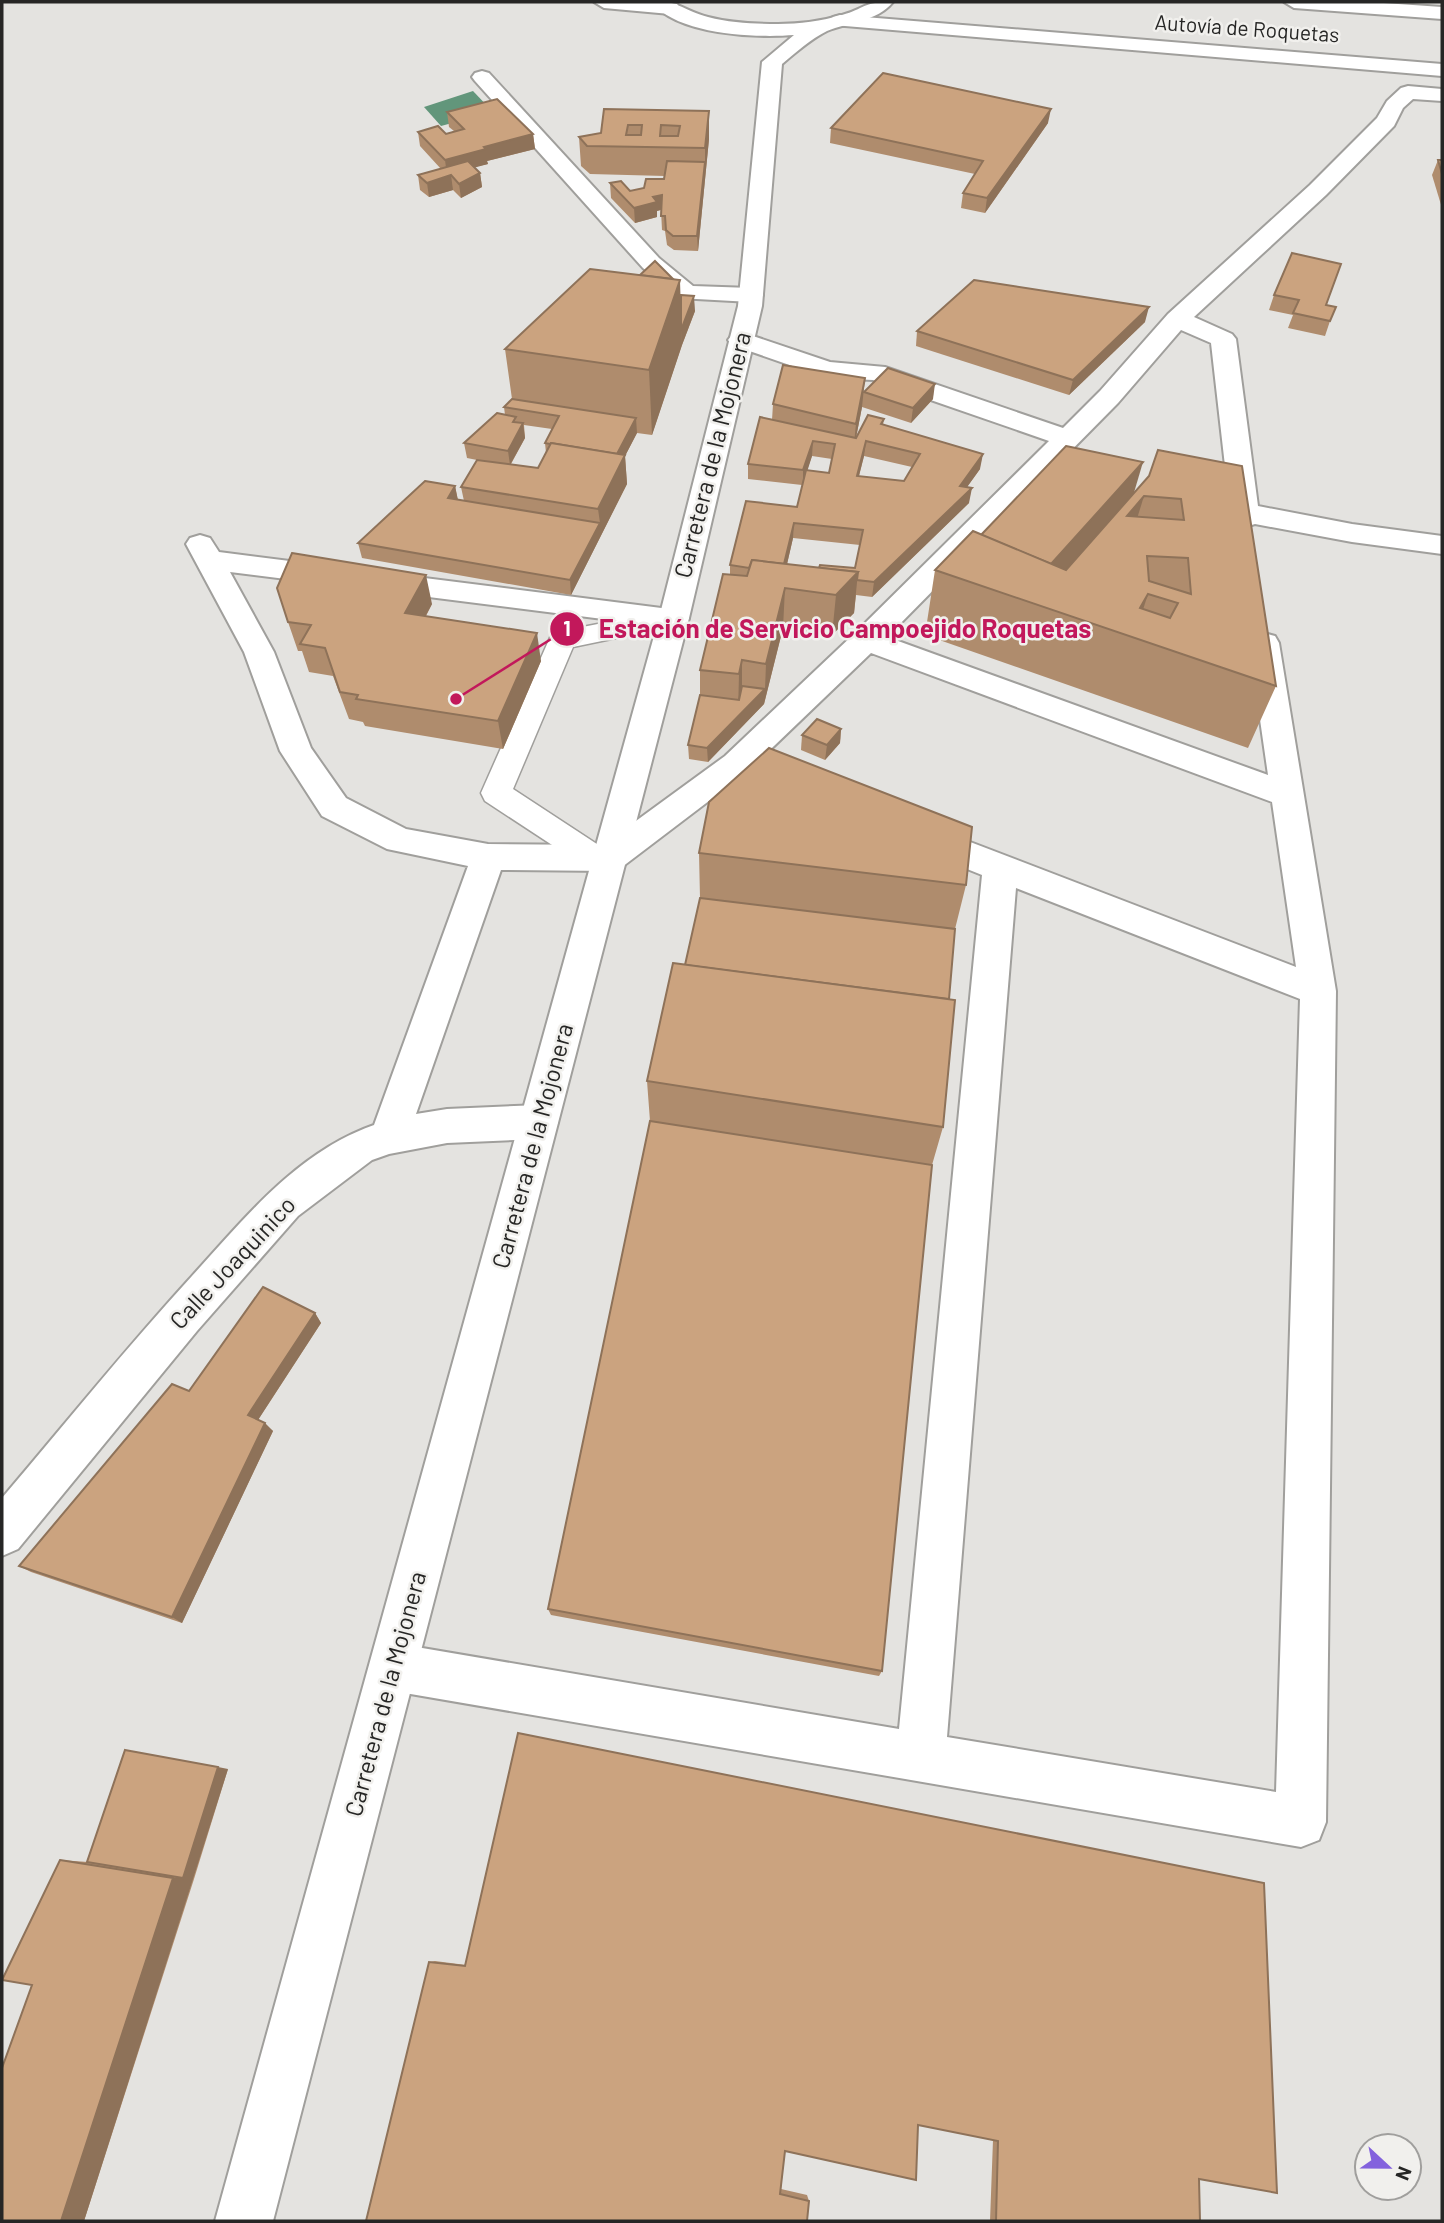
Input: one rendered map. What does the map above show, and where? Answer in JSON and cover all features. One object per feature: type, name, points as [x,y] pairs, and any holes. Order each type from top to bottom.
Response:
[{"type":"main road","points":[[604,2],[666,5],[743,36],[772,62],[791,45],[833,23],[1442,70]]},
{"type":"main road","points":[[708,23],[757,30],[808,28],[852,18],[884,2],[899,3]]},
{"type":"main road","name":"Autovía de Roquetas","points":[[1294,2],[1442,13]]},
{"type":"main road","name":"Carretera de la Mojonera","points":[[244,2221],[539,1122],[602,859],[674,618],[751,295],[772,62]]},
{"type":"main road","points":[[482,77],[651,264],[688,293],[751,295]]},
{"type":"main road","points":[[674,618],[204,552],[259,652],[296,751],[334,807],[399,840],[488,857],[602,859],[736,764],[866,640],[1048,475],[1068,439],[1110,397],[1177,319],[1318,190],[1386,121],[1394,104],[1408,92],[1442,95]]},
{"type":"main road","points":[[1177,319],[1223,339],[1250,553]]},
{"type":"main road","points":[[741,340],[827,370],[876,372],[1068,439]]},
{"type":"main road","points":[[1192,503],[1352,533],[1442,545]]},
{"type":"main road","points":[[393,1667],[1301,1822],[1318,991],[1259,607]]},
{"type":"main road","points":[[866,640],[1288,795]]},
{"type":"main road","points":[[736,764],[774,779]]},
{"type":"main road","points":[[887,823],[1318,991]]},
{"type":"main road","points":[[389,1137],[488,857]]},
{"type":"main road","points":[[921,1757],[1000,867]]},
{"type":"main road","name":"Calle Joaquinico","points":[[2,1533],[181,1317],[284,1203],[358,1148],[389,1137],[447,1126],[539,1122]]},
{"type":"lane","points":[[602,859],[496,793],[562,640],[674,618]]},
{"type":"shaded area","points":[[473,91],[493,112],[441,126],[424,107]]},
{"type":"building","points":[[883,73],[1051,109],[987,198],[963,193],[983,161],[831,128]]},
{"type":"building","points":[[497,99],[533,134],[445,160],[418,132],[438,126],[446,134],[464,129],[447,112]]},
{"type":"building","points":[[604,109],[709,111],[705,148],[587,146],[579,137],[601,133]],"holes":[[[628,125],[642,125],[641,135],[626,135]],[[661,125],[680,126],[678,136],[660,136]]]},
{"type":"building","points":[[468,161],[480,173],[459,184],[451,175],[427,183],[418,175]]},
{"type":"building","points":[[667,161],[705,162],[697,236],[673,236],[666,230],[665,216],[661,216],[662,195],[653,197],[657,202],[634,208],[610,183],[621,181],[630,191],[644,188],[646,179],[664,179]]},
{"type":"building","points":[[1292,253],[1341,264],[1326,305],[1336,307],[1330,321],[1293,313],[1299,300],[1274,295]]},
{"type":"building","points":[[655,261],[673,279],[640,275]]},
{"type":"building","points":[[590,269],[680,280],[649,370],[505,349]]},
{"type":"building","points":[[974,280],[1149,307],[1073,380],[917,331]]},
{"type":"building","points":[[681,295],[694,296],[681,330]]},
{"type":"building","points":[[783,365],[865,378],[856,424],[773,404]]},
{"type":"building","points":[[888,368],[935,384],[913,408],[864,392]]},
{"type":"building","points":[[512,399],[636,418],[617,454],[550,444],[545,443],[559,416],[504,407]]},
{"type":"building","points":[[497,413],[516,417],[513,422],[523,423],[508,451],[464,443]]},
{"type":"building","points":[[868,415],[884,419],[881,424],[983,454],[960,486],[972,488],[874,582],[857,580],[858,572],[819,568],[820,565],[855,568],[863,530],[794,523],[784,564],[752,560],[749,568],[730,565],[746,501],[797,507],[806,470],[829,473],[835,444],[813,441],[803,470],[748,464],[760,417],[856,438]],"holes":[[[866,441],[920,454],[904,481],[857,476]]]},
{"type":"building","points":[[551,443],[625,455],[598,509],[461,487],[477,460],[538,468]]},
{"type":"building","points":[[1066,446],[1143,462],[1051,564],[981,535]]},
{"type":"building","points":[[1158,450],[1242,466],[1276,686],[935,570],[973,531],[1066,570],[1149,476]],"holes":[[[1144,496],[1181,499],[1184,520],[1127,516]],[[1147,556],[1188,558],[1191,594],[1149,581]],[[1148,594],[1178,603],[1170,618],[1140,608]]]},
{"type":"building","points":[[425,481],[455,486],[448,498],[600,523],[570,580],[358,543]]},
{"type":"building","points":[[292,553],[426,575],[405,613],[537,633],[498,721],[356,699],[358,695],[340,692],[325,648],[300,644],[311,625],[288,622],[277,588]]},
{"type":"building","points":[[752,560],[858,572],[836,595],[785,588],[766,664],[742,660],[739,674],[700,670],[723,574],[747,576]]},
{"type":"building","points":[[742,686],[765,689],[707,748],[688,745],[700,695],[739,700]]},
{"type":"building","points":[[817,719],[841,729],[827,745],[802,735]]},
{"type":"building","points":[[769,748],[972,827],[966,885],[699,853],[709,802]]},
{"type":"building","points":[[700,898],[955,929],[949,999],[685,965]]},
{"type":"building","points":[[673,963],[955,1000],[943,1127],[647,1081]]},
{"type":"building","points":[[650,1121],[932,1165],[882,1671],[548,1609]]},
{"type":"building","points":[[263,1287],[315,1313],[248,1415],[265,1423],[172,1617],[19,1566],[172,1384],[189,1391]]},
{"type":"building","points":[[518,1733],[1264,1883],[1277,2193],[1199,2179],[1200,2221],[996,2221],[998,2141],[918,2125],[916,2180],[785,2151],[780,2194],[809,2201],[807,2221],[366,2221],[429,1962],[465,1966]]},
{"type":"building","points":[[125,1750],[218,1767],[183,1878],[87,1862]]},
{"type":"building","points":[[60,1860],[173,1878],[61,2221],[2,2221],[2,2068],[32,1985],[2,1980]]},
{"type":"place","name":"Estación de Servicio Campoejido Roquetas","points":[[456,699]]}]
